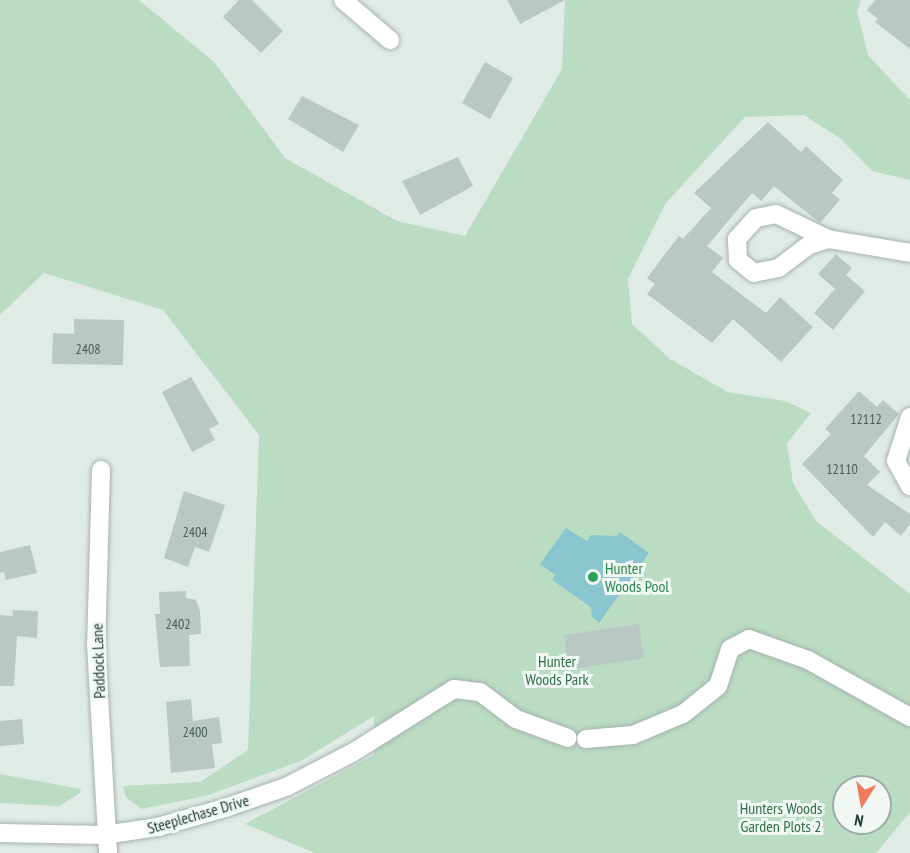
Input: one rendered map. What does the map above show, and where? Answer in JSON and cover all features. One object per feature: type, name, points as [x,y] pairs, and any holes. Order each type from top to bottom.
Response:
[{"type":"street","points":[[343,0],[390,40]]},
{"type":"street","points":[[828,238],[765,274],[745,268],[736,249],[742,230],[756,218],[776,214],[828,238],[910,252]]},
{"type":"street","points":[[910,417],[896,461],[910,486]]},
{"type":"street","name":"Paddock Lane","points":[[101,470],[96,644],[106,844]]},
{"type":"street","name":"Steeplechase Drive","points":[[0,833],[106,844],[286,787],[372,742],[454,689],[480,692],[516,719],[577,738],[633,735],[683,714],[718,686],[730,649],[749,639],[808,660],[910,717]]},
{"type":"green space","points":[[0,0],[139,0],[214,62],[285,158],[397,221],[465,236],[562,69],[565,0],[861,0],[857,11],[868,55],[910,100],[910,180],[872,171],[841,139],[804,115],[745,117],[666,203],[628,279],[632,324],[670,359],[728,392],[785,401],[811,413],[787,443],[793,483],[816,521],[910,594],[910,812],[892,834],[892,775],[832,775],[832,835],[891,835],[876,853],[315,853],[245,824],[374,755],[374,716],[301,761],[206,796],[141,809],[126,797],[123,786],[200,782],[248,750],[259,435],[163,310],[44,273],[0,315]]},
{"type":"green space","points":[[0,774],[81,789],[80,793],[59,806],[0,803]]},
{"type":"water","name":"Hunter Woods Pool","points":[[566,528],[587,541],[591,535],[617,536],[620,532],[649,553],[599,623],[592,617],[591,607],[552,580],[555,575],[540,564]]},
{"type":"building","points":[[239,0],[252,0],[283,31],[261,53],[223,17]]},
{"type":"building","points":[[507,0],[565,0],[520,24]]},
{"type":"building","points":[[875,0],[910,0],[910,49],[875,22],[878,19],[867,10]]},
{"type":"building","points":[[485,62],[513,78],[490,119],[462,103]]},
{"type":"building","points":[[302,96],[359,125],[343,152],[288,119]]},
{"type":"building","points":[[768,122],[801,152],[806,146],[843,180],[832,193],[840,200],[820,223],[774,186],[761,201],[752,193],[707,246],[723,258],[712,272],[766,313],[780,297],[813,327],[781,362],[733,319],[712,343],[647,294],[655,284],[647,278],[679,236],[683,239],[711,208],[694,193]]},
{"type":"building","points":[[458,157],[473,186],[420,215],[402,181]]},
{"type":"building","points":[[836,254],[852,268],[846,275],[865,291],[833,330],[814,313],[835,289],[818,274]]},
{"type":"building","points":[[74,319],[124,320],[123,365],[52,364],[53,333],[74,334]]},
{"type":"building","points":[[191,377],[219,424],[209,429],[215,440],[192,452],[162,392]]},
{"type":"building","points":[[859,391],[877,407],[883,400],[899,414],[864,456],[880,472],[867,485],[910,514],[910,524],[901,536],[885,522],[873,537],[802,464],[831,434],[825,429]]},
{"type":"building","points":[[184,491],[225,505],[209,552],[195,547],[188,567],[164,558]]},
{"type":"building","points":[[30,545],[37,573],[6,580],[4,572],[0,573],[0,552]]},
{"type":"building","points":[[186,591],[186,598],[196,600],[200,611],[201,634],[189,635],[190,666],[160,667],[155,614],[160,614],[159,592]]},
{"type":"building","points":[[12,610],[38,611],[37,638],[17,636],[14,686],[0,686],[0,615],[13,616]]},
{"type":"building","points":[[639,624],[644,658],[569,670],[564,635]]},
{"type":"building","points":[[191,699],[193,721],[219,717],[222,743],[212,744],[215,768],[171,773],[166,702]]},
{"type":"building","points":[[22,719],[24,744],[0,746],[0,721]]},
{"type":"place","name":"Hunter Woods Pool","points":[[593,577]]},
{"type":"park label","name":"Hunter Woods Park","points":[[557,670]]},
{"type":"park label","name":"Hunters Woods Garden Plots 2","points":[[781,817]]}]
